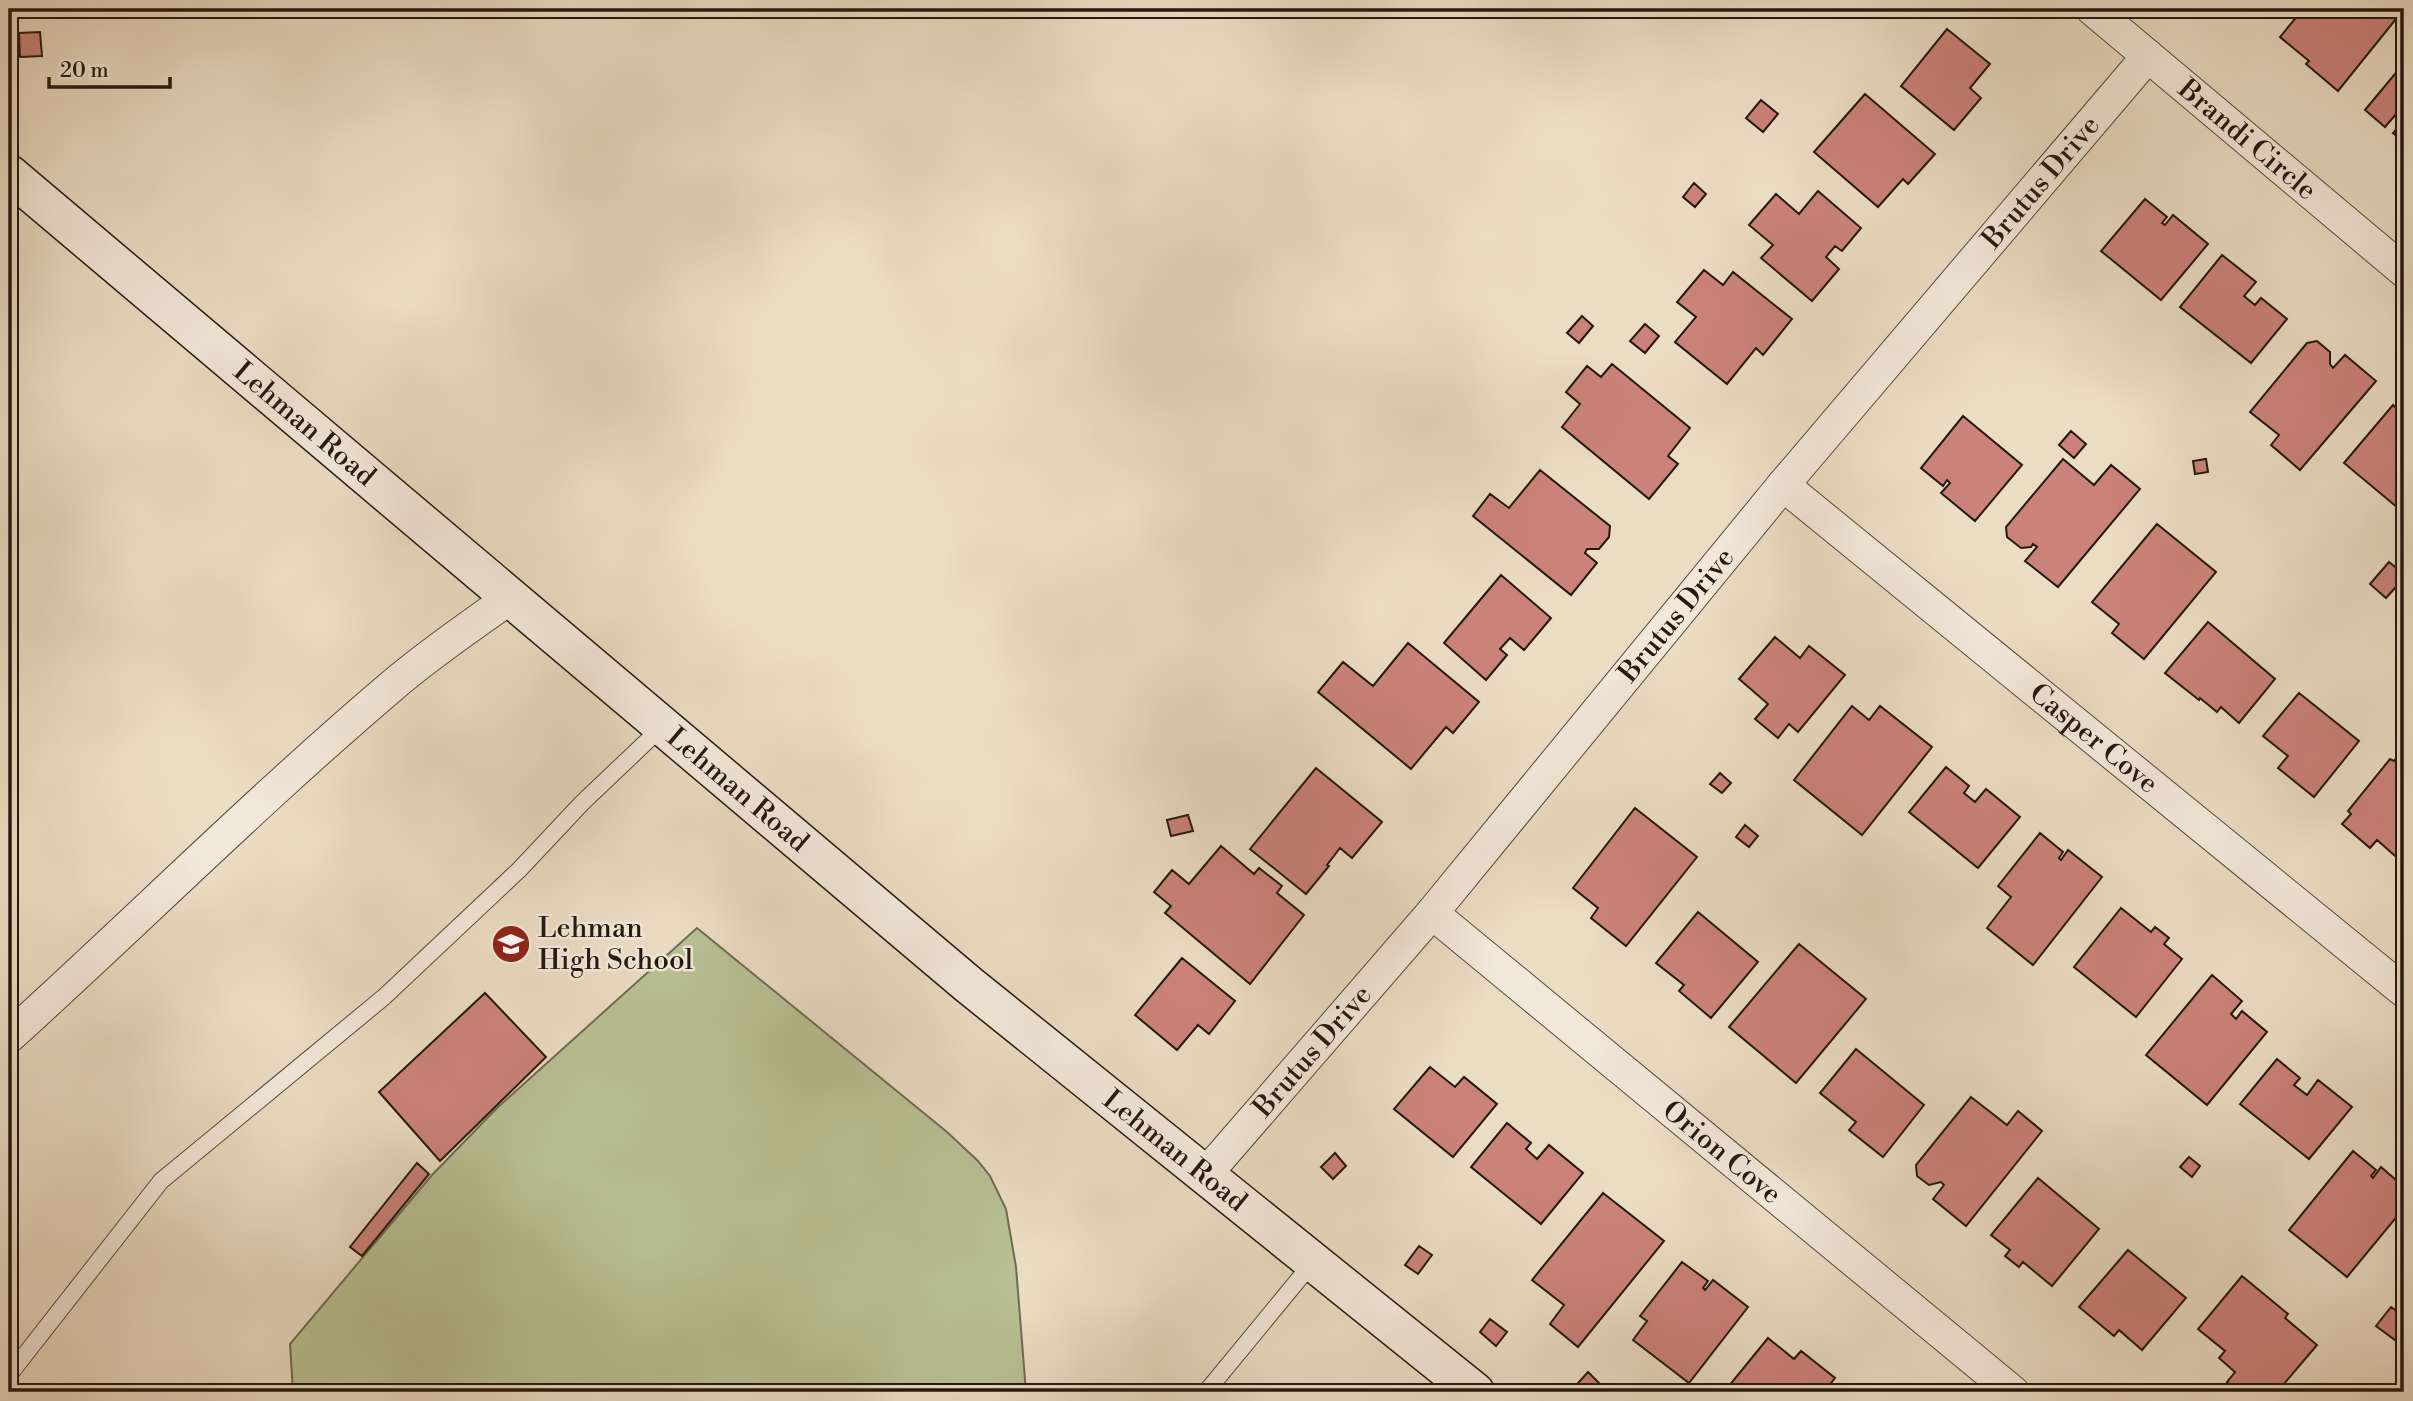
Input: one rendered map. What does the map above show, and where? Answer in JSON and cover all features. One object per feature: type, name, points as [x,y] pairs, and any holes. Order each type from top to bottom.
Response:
[{"type":"street","name":"Brandi Circle","points":[[2092,9],[2404,271]]},
{"type":"street","name":"Brutus Drive","points":[[1205,1175],[1432,913],[1783,485],[2148,56]]},
{"type":"street","name":"Lehman Road","points":[[9,174],[969,985],[1475,1392]]},
{"type":"street","name":"Casper Cove","points":[[1783,485],[2404,991]]},
{"type":"street","points":[[9,1037],[113,943],[265,797],[395,684],[511,597]]},
{"type":"street","name":"Orion Cove","points":[[1432,913],[2013,1392]]},
{"type":"lane","points":[[9,1376],[161,1181],[384,997],[519,870],[582,803],[664,725]]},
{"type":"lane","points":[[1206,1392],[1313,1262]]},
{"type":"green space","points":[[697,928],[947,1132],[990,1176],[1006,1209],[1016,1267],[1026,1392],[293,1392],[290,1344],[432,1175],[497,1108]]},
{"type":"building","points":[[2244,9],[2260,9],[2253,17]]},
{"type":"building","points":[[2303,9],[2404,9],[2338,91],[2306,64],[2309,61],[2280,37]]},
{"type":"building","points":[[1947,29],[1990,64],[1970,88],[1981,98],[1954,130],[1901,86]]},
{"type":"building","points":[[40,32],[42,56],[20,57],[19,33]]},
{"type":"building","points":[[2404,63],[2404,119],[2397,113],[2385,127],[2365,110]]},
{"type":"building","points":[[1865,94],[1935,154],[1908,184],[1903,179],[1878,207],[1814,152]]},
{"type":"building","points":[[1761,100],[1778,114],[1763,132],[1746,118]]},
{"type":"building","points":[[2404,120],[2404,142],[2393,133]]},
{"type":"building","points":[[1694,183],[1706,194],[1695,207],[1683,197]]},
{"type":"building","points":[[1818,191],[1861,228],[1842,251],[1835,246],[1826,257],[1839,269],[1812,301],[1761,258],[1773,245],[1749,225],[1776,194],[1799,214]]},
{"type":"building","points":[[2145,199],[2167,217],[2162,223],[2165,225],[2173,215],[2208,244],[2161,300],[2101,251]]},
{"type":"building","points":[[2222,255],[2256,282],[2244,296],[2255,305],[2261,298],[2287,319],[2251,363],[2180,307]]},
{"type":"building","points":[[1704,270],[1723,285],[1733,272],[1792,319],[1763,355],[1756,348],[1727,384],[1675,342],[1696,317],[1677,302]]},
{"type":"building","points":[[1582,316],[1593,326],[1579,343],[1567,333]]},
{"type":"building","points":[[1645,324],[1659,336],[1645,353],[1630,341]]},
{"type":"building","points":[[2317,341],[2330,352],[2330,364],[2333,368],[2345,355],[2376,381],[2300,470],[2271,445],[2279,435],[2250,412],[2307,343]]},
{"type":"building","points":[[1612,364],[1690,428],[1668,456],[1678,464],[1649,499],[1562,427],[1580,404],[1566,392],[1587,366],[1601,377]]},
{"type":"building","points":[[2393,405],[2404,415],[2404,513],[2344,463]]},
{"type":"building","points":[[1963,416],[2022,465],[1975,521],[1941,493],[1950,483],[1947,480],[1943,486],[1921,468]]},
{"type":"building","points":[[2071,431],[2086,444],[2074,458],[2059,445]]},
{"type":"building","points":[[2063,459],[2094,485],[2111,465],[2140,489],[2058,587],[2025,561],[2037,547],[2033,544],[2031,547],[2021,548],[2007,537],[2006,527]]},
{"type":"building","points":[[2206,459],[2208,472],[2195,474],[2193,461]]},
{"type":"building","points":[[1540,470],[1610,526],[1609,537],[1599,549],[1587,549],[1585,553],[1597,563],[1571,595],[1473,516],[1490,494],[1509,508]]},
{"type":"building","points":[[2157,524],[2216,572],[2144,659],[2112,633],[2119,624],[2092,602]]},
{"type":"building","points":[[2389,562],[2404,574],[2404,578],[2386,598],[2370,584]]},
{"type":"building","points":[[1501,575],[1551,618],[1524,650],[1510,638],[1500,649],[1507,655],[1486,680],[1444,643]]},
{"type":"building","points":[[2208,622],[2275,679],[2239,723],[2221,707],[2217,712],[2200,698],[2199,700],[2165,673]]},
{"type":"building","points":[[1775,637],[1800,658],[1809,646],[1845,675],[1798,732],[1789,724],[1778,738],[1755,719],[1768,704],[1739,679]]},
{"type":"building","points":[[1408,643],[1479,702],[1453,733],[1446,727],[1411,769],[1318,692],[1343,662],[1373,686]]},
{"type":"building","points":[[2299,693],[2359,741],[2314,797],[2278,768],[2288,756],[2263,736]]},
{"type":"building","points":[[1852,706],[1869,720],[1880,706],[1932,747],[1862,835],[1794,780]]},
{"type":"building","points":[[2403,751],[2402,862],[2377,840],[2370,848],[2342,824],[2351,814],[2348,811],[2390,759],[2394,761]]},
{"type":"building","points":[[1946,767],[1969,786],[1964,793],[1975,802],[1986,789],[2020,817],[1978,868],[1909,812]]},
{"type":"building","points":[[1316,768],[1382,822],[1352,858],[1340,848],[1306,894],[1250,849]]},
{"type":"building","points":[[1720,773],[1731,783],[1722,793],[1710,784]]},
{"type":"building","points":[[1635,808],[1697,857],[1626,946],[1591,918],[1598,908],[1573,888]]},
{"type":"building","points":[[1188,815],[1193,831],[1171,836],[1167,820]]},
{"type":"building","points":[[1745,825],[1758,836],[1749,847],[1736,837]]},
{"type":"building","points":[[2040,833],[2063,852],[2059,858],[2061,860],[2068,850],[2102,877],[2033,965],[1987,928],[2011,897],[1998,886]]},
{"type":"building","points":[[1221,846],[1254,874],[1259,868],[1282,886],[1277,893],[1304,915],[1250,984],[1165,913],[1171,906],[1154,892],[1172,870],[1189,884]]},
{"type":"building","points":[[2121,908],[2151,932],[2155,927],[2169,938],[2164,944],[2182,959],[2136,1017],[2074,967]]},
{"type":"building","points":[[1698,912],[1758,962],[1711,1018],[1679,991],[1684,985],[1656,963]]},
{"type":"building","points":[[1799,944],[1866,999],[1796,1083],[1729,1027]]},
{"type":"building","points":[[1182,958],[1235,1001],[1209,1034],[1198,1025],[1177,1050],[1135,1015]]},
{"type":"building","points":[[2212,975],[2242,1001],[2231,1014],[2236,1019],[2242,1011],[2267,1032],[2207,1105],[2146,1055]]},
{"type":"building","points":[[485,993],[546,1057],[440,1161],[379,1092]]},
{"type":"building","points":[[1856,1049],[1924,1105],[1883,1157],[1849,1130],[1856,1122],[1820,1093]]},
{"type":"building","points":[[2277,1059],[2300,1078],[2294,1085],[2307,1095],[2318,1080],[2352,1107],[2309,1159],[2240,1104]]},
{"type":"building","points":[[1430,1067],[1455,1087],[1464,1077],[1497,1104],[1453,1157],[1394,1109]]},
{"type":"building","points":[[1971,1097],[2007,1125],[2018,1111],[2042,1131],[1966,1226],[1933,1199],[1944,1185],[1941,1182],[1929,1185],[1917,1176],[1916,1165]]},
{"type":"building","points":[[1507,1123],[1531,1143],[1526,1149],[1537,1159],[1549,1145],[1583,1173],[1541,1224],[1471,1167]]},
{"type":"building","points":[[2353,1151],[2376,1170],[2371,1176],[2373,1178],[2381,1167],[2404,1187],[2404,1208],[2347,1277],[2289,1230]]},
{"type":"building","points":[[1335,1153],[1346,1166],[1333,1179],[1321,1167]]},
{"type":"building","points":[[2189,1157],[2200,1166],[2192,1177],[2180,1167]]},
{"type":"building","points":[[417,1163],[429,1174],[362,1256],[350,1247]]},
{"type":"building","points":[[2038,1178],[2099,1229],[2052,1286],[2023,1262],[2019,1267],[2005,1256],[2010,1250],[1991,1235]]},
{"type":"building","points":[[1603,1193],[1664,1241],[1578,1347],[1550,1324],[1564,1305],[1532,1280]]},
{"type":"building","points":[[1419,1246],[1432,1255],[1418,1274],[1405,1265]]},
{"type":"building","points":[[2128,1250],[2186,1298],[2142,1350],[2119,1330],[2114,1336],[2079,1307]]},
{"type":"building","points":[[1682,1262],[1708,1281],[1703,1288],[1705,1290],[1713,1280],[1748,1307],[1689,1383],[1633,1340],[1647,1321],[1640,1316]]},
{"type":"building","points":[[2242,1276],[2288,1314],[2285,1318],[2317,1345],[2277,1392],[2239,1392],[2227,1382],[2235,1372],[2219,1358],[2225,1351],[2198,1329]]},
{"type":"building","points":[[2391,1307],[2404,1316],[2404,1336],[2399,1343],[2376,1326]]},
{"type":"building","points":[[1490,1319],[1507,1332],[1496,1346],[1480,1332]]},
{"type":"building","points":[[1768,1338],[1794,1359],[1801,1351],[1835,1378],[1824,1392],[1724,1392]]},
{"type":"building","points":[[1588,1372],[1601,1385],[1594,1392],[1570,1392]]},
{"type":"place","name":"Lehman High School","points":[[511,944]]}]
